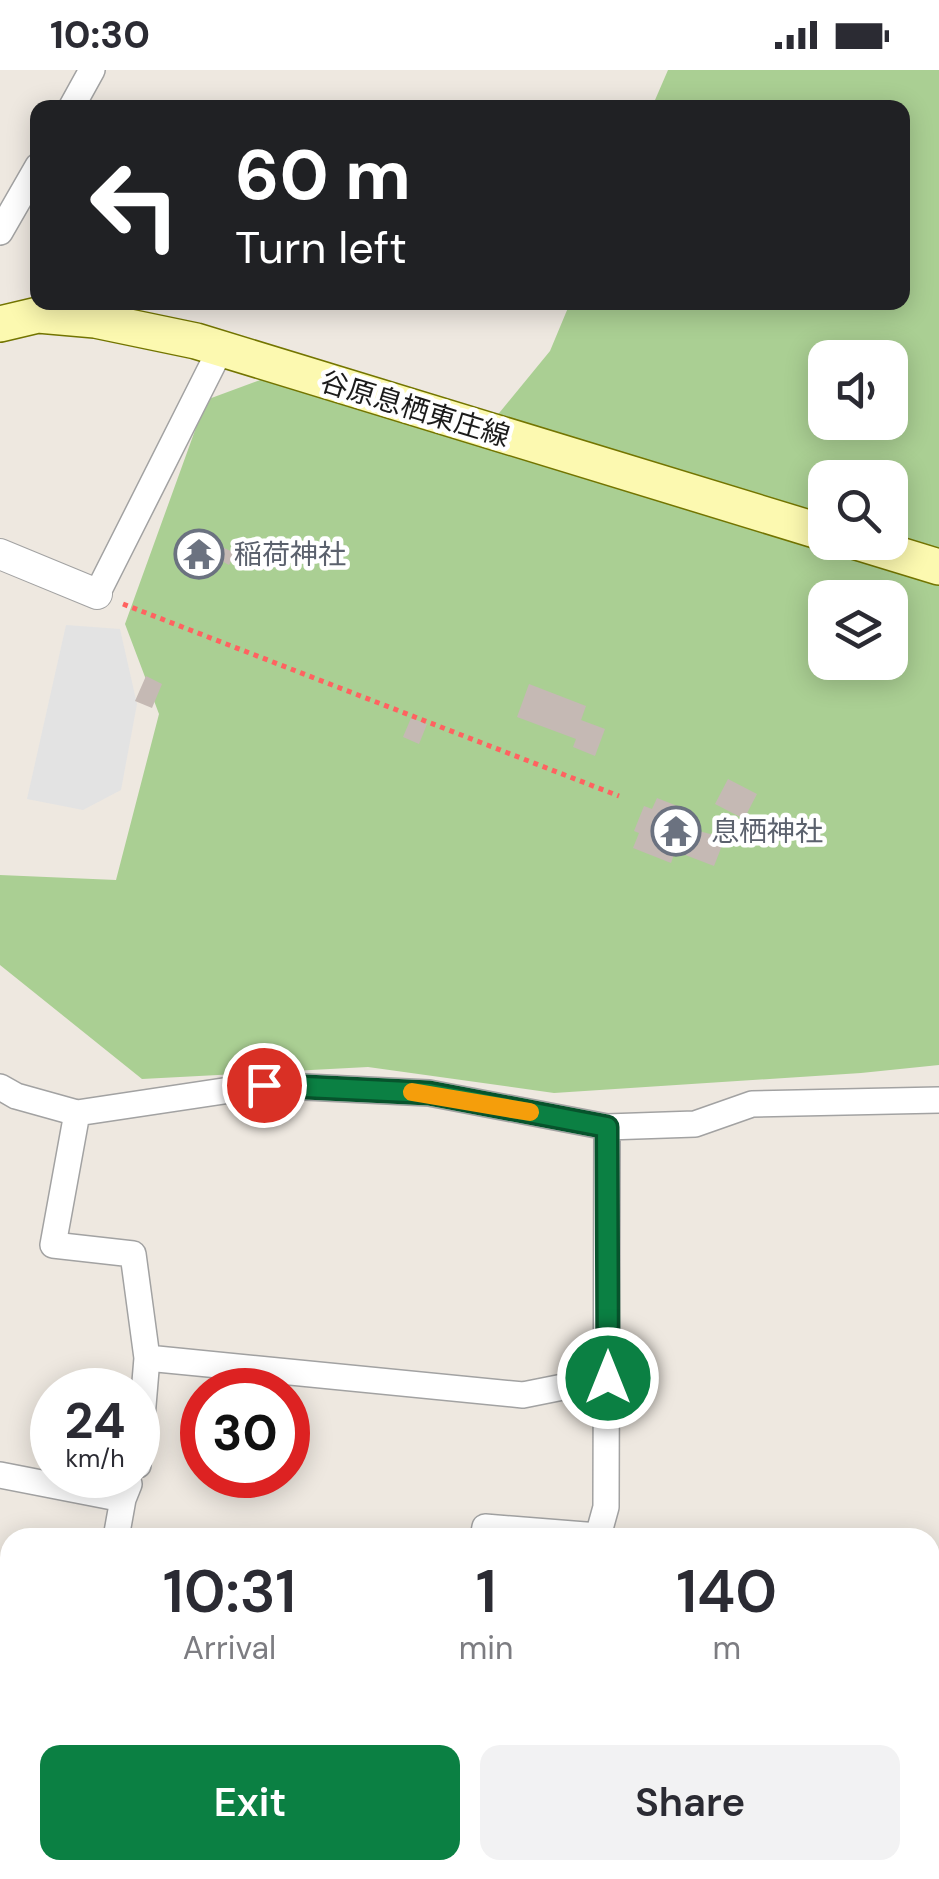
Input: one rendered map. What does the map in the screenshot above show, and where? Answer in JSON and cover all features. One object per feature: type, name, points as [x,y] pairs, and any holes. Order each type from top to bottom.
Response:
[{"type":"main road","name":"谷原息栖東庄線","points":[[0,324],[38,314],[96,320],[221,348],[808,528]]},
{"type":"main road","points":[[908,558],[939,567]]},
{"type":"street","points":[[75,100],[92,70]]},
{"type":"street","points":[[0,232],[30,180]]},
{"type":"street","points":[[0,554],[97,594],[221,348]]},
{"type":"street","points":[[0,1087],[16,1096],[77,1113],[264,1085],[429,1093],[607,1127],[695,1124],[752,1104],[939,1100]]},
{"type":"street","points":[[77,1113],[53,1244],[133,1254],[145,1368]]},
{"type":"street","points":[[600,1528],[606,1507],[607,1127]]},
{"type":"street","points":[[146,1358],[523,1395],[608,1378]]},
{"type":"street","points":[[0,1475],[123,1499],[118,1528]]},
{"type":"path","points":[[97,594],[618,796]]},
{"type":"green space","points":[[668,70],[939,70],[939,1065],[554,1093],[368,1067],[142,1079],[0,965],[0,875],[116,880],[159,714],[125,624],[206,400],[274,375],[477,440],[550,351],[567,310],[910,310],[910,100],[655,100]]},
{"type":"shaded area","points":[[66,625],[120,629],[137,704],[121,790],[83,810],[27,799]]},
{"type":"building","points":[[222,547],[235,553],[229,565],[216,558]]},
{"type":"building","points":[[146,676],[162,684],[152,708],[135,701]]},
{"type":"building","points":[[529,684],[586,706],[581,720],[605,729],[595,756],[573,747],[576,739],[517,717]]},
{"type":"building","points":[[411,718],[427,724],[419,744],[403,737]]},
{"type":"building","points":[[728,779],[757,794],[744,819],[715,804]]},
{"type":"building","points":[[657,798],[690,811],[684,827],[725,838],[714,866],[675,851],[671,863],[633,848],[639,833],[634,831],[644,806],[652,809]]},
{"type":"slow traffic","points":[[412,1092],[530,1112]]},
{"type":"place","name":"稲荷神社","points":[[199,554]]},
{"type":"place","name":"息栖神社","points":[[676,831]]},
{"type":"route","points":[[264,1085],[429,1093],[607,1127],[608,1378]]}]
